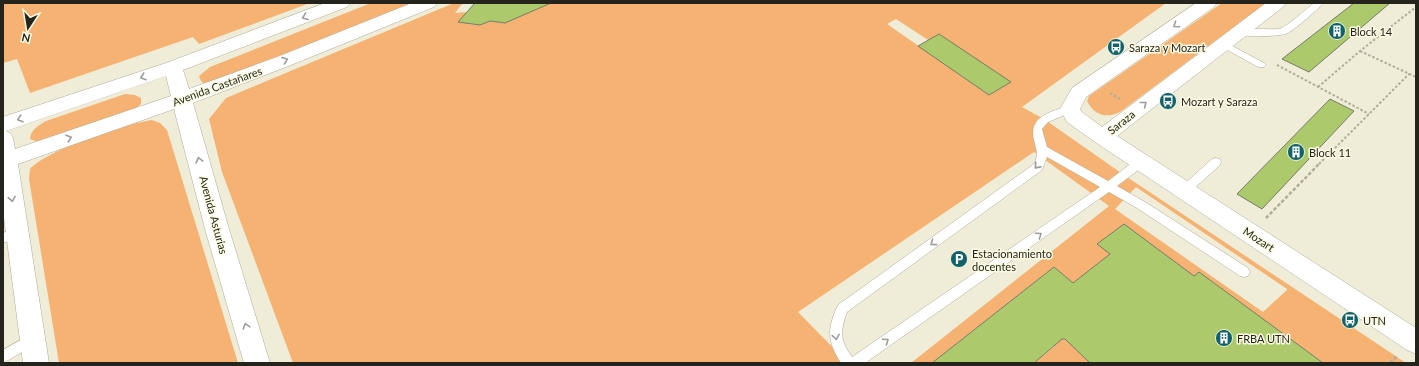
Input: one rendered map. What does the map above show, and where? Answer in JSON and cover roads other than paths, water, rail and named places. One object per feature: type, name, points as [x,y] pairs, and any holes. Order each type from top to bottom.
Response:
[{"type":"street","points":[[3,125],[173,67],[341,3]]},
{"type":"street","name":"Avenida Castañares","points":[[4,153],[183,98],[284,61],[428,3]]},
{"type":"street","points":[[1081,95],[1208,3]]},
{"type":"street","name":"Saraza","points":[[1081,95],[1074,117],[1102,137],[1277,3]]},
{"type":"street","name":"Avenida Asturias","points":[[173,67],[183,98],[217,230],[257,363]]},
{"type":"street","name":"Mozart","points":[[1102,137],[1416,342]]},
{"type":"street","points":[[4,153],[11,236],[36,363]]},
{"type":"lane","points":[[1238,32],[1265,33],[1284,30],[1319,3]]},
{"type":"lane","points":[[1223,44],[1261,65]]},
{"type":"lane","points":[[848,363],[838,348],[835,328],[842,309],[1038,167],[1043,159],[1043,150],[1038,140],[1037,128],[1044,119],[1081,95]]},
{"type":"lane","points":[[1043,150],[1141,205],[1244,272]]},
{"type":"lane","points":[[854,363],[1108,187],[1141,162]]},
{"type":"lane","points":[[1185,190],[1216,162]]},
{"type":"lane","points":[[3,357],[32,339]]},
{"type":"place","name":"Block 14","points":[[1337,31]]},
{"type":"place","name":"Saraza y Mozart","points":[[1116,47]]},
{"type":"place","name":"Mozart y Saraza","points":[[1168,101]]},
{"type":"place","name":"Block 11","points":[[1296,152]]},
{"type":"place","name":"Estacionamiento docentes","points":[[959,259]]},
{"type":"place","name":"UTN","points":[[1350,320]]},
{"type":"place","name":"FRBA UTN","points":[[1224,338]]}]
